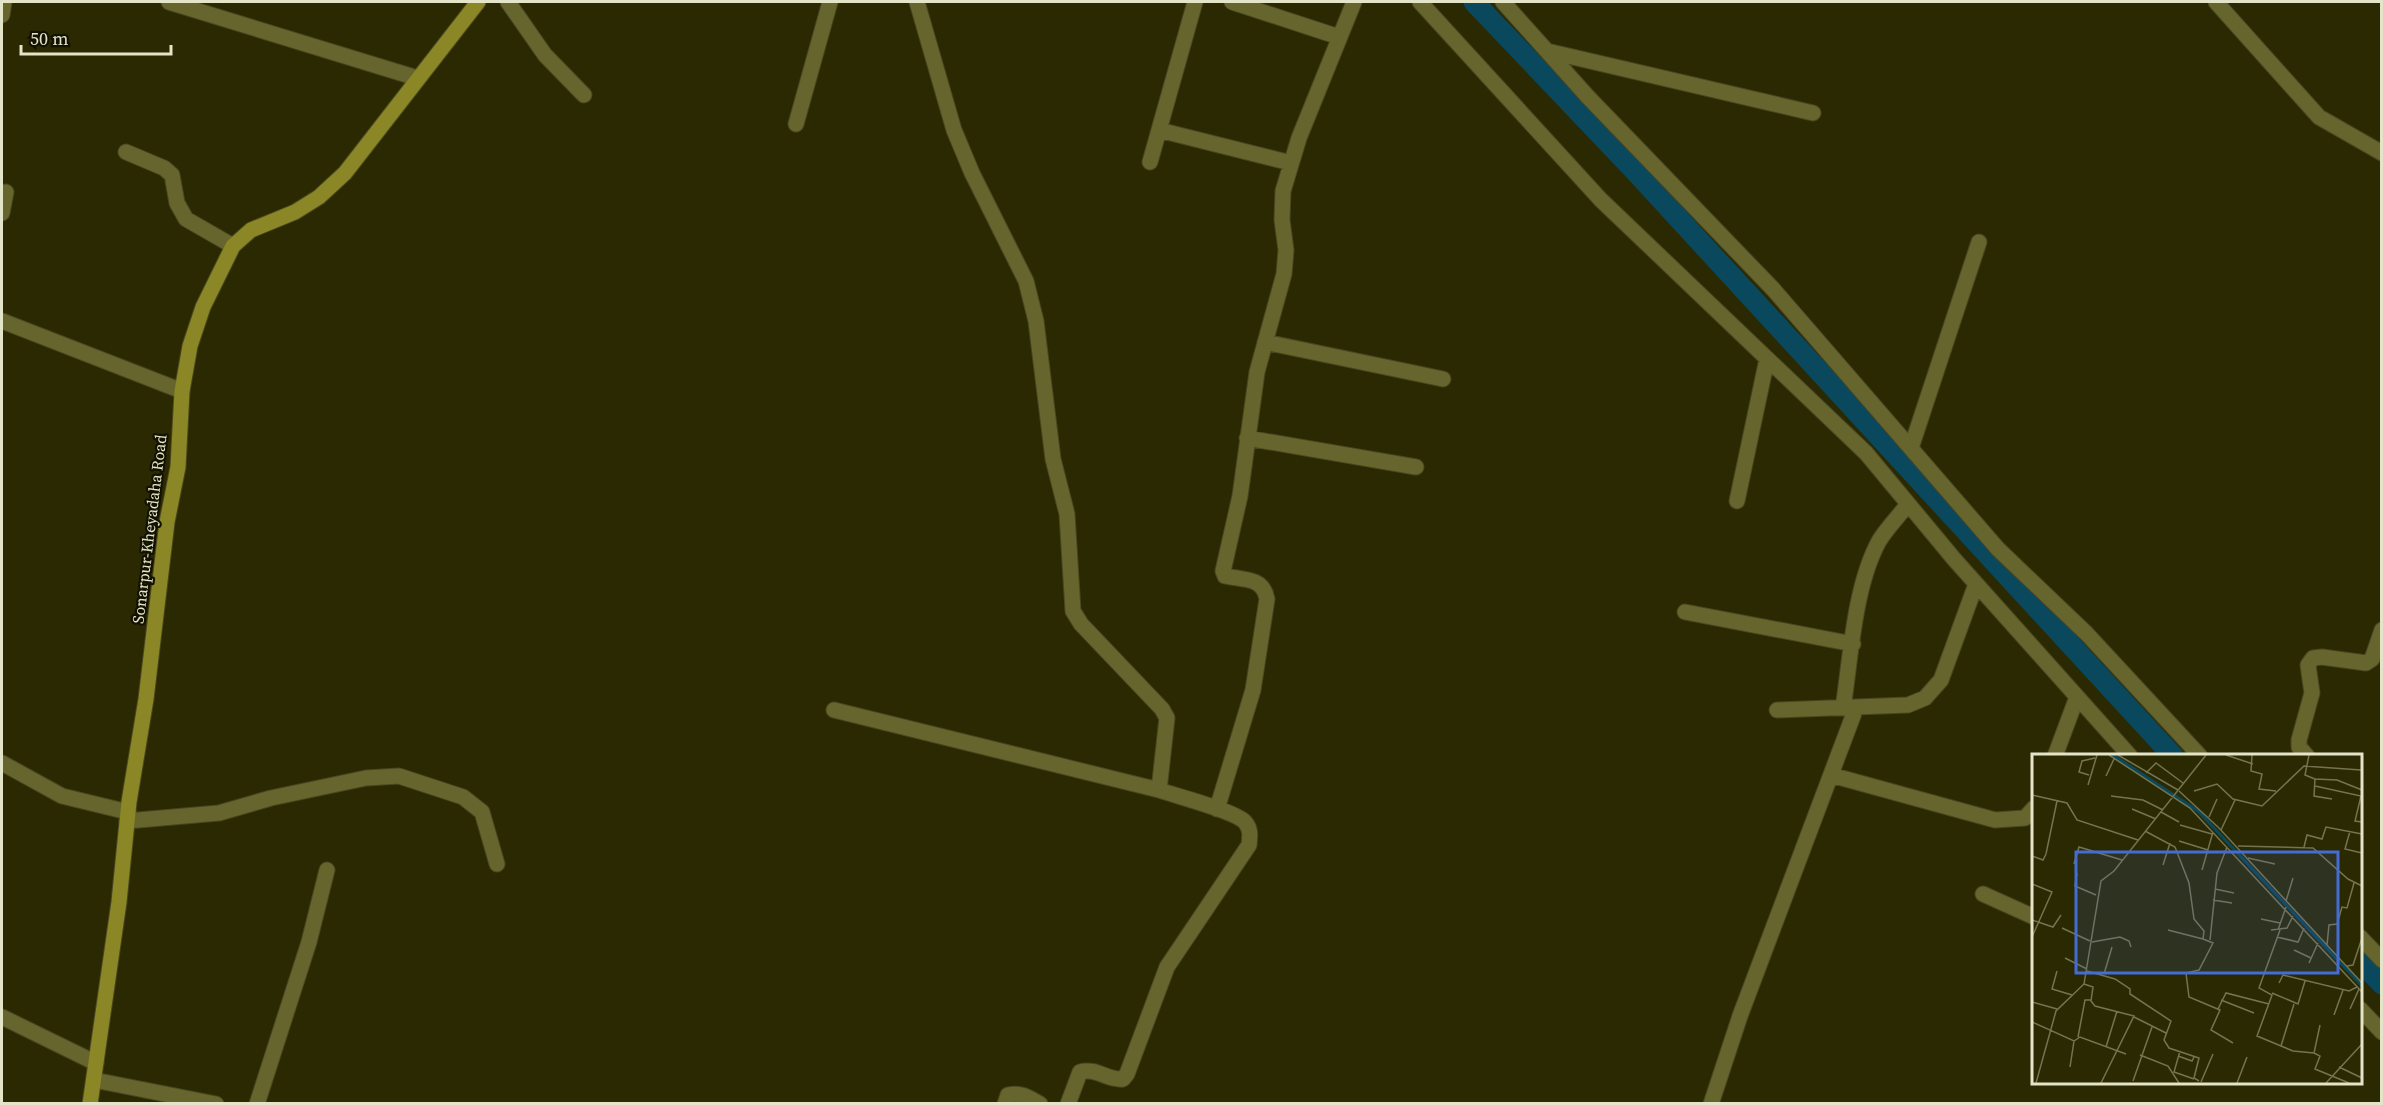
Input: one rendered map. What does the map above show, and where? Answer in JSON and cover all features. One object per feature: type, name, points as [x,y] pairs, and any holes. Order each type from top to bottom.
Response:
[{"type":"main road","name":"Sonarpur-Kheyadaha Road","points":[[90,1104],[127,816],[146,699],[166,522],[178,467],[182,391],[190,346],[203,307],[233,246],[251,230],[295,212],[319,197],[345,173],[478,2]]},
{"type":"street","points":[[2,15],[4,2]]},
{"type":"street","points":[[169,2],[417,78]]},
{"type":"street","points":[[508,2],[545,55],[584,95]]},
{"type":"street","points":[[796,124],[830,2]]},
{"type":"street","points":[[917,2],[954,130],[972,173],[1026,281],[1036,321],[1053,459],[1066,513],[1073,611],[1081,624],[1162,709],[1167,718],[1159,790]]},
{"type":"street","points":[[1150,162],[1195,2]]},
{"type":"street","points":[[1232,2],[1339,37]]},
{"type":"street","points":[[1217,809],[1253,690],[1267,599],[1265,589],[1260,583],[1225,576],[1223,571],[1240,496],[1252,395],[1284,274],[1286,250],[1282,220],[1283,191],[1291,164],[1354,2]]},
{"type":"street","points":[[1420,2],[1601,200],[1866,453],[1976,584],[2128,754]]},
{"type":"street","points":[[1503,2],[1773,289],[1998,549],[2087,634],[2198,754]]},
{"type":"street","points":[[2216,2],[2319,117],[2382,153]]},
{"type":"street","points":[[1547,51],[1813,113]]},
{"type":"street","points":[[1159,130],[1291,164]]},
{"type":"street","points":[[126,153],[164,168],[172,175],[177,203],[186,219],[233,246]]},
{"type":"street","points":[[2,213],[6,192]]},
{"type":"street","points":[[1911,448],[1979,242]]},
{"type":"street","points":[[2,321],[182,391]]},
{"type":"street","points":[[1265,342],[1443,379]]},
{"type":"street","points":[[1737,501],[1767,359]]},
{"type":"street","points":[[1248,438],[1416,467]]},
{"type":"street","points":[[1711,1104],[1740,1016],[1831,775],[1850,708],[1853,644],[1868,566],[1880,540],[1908,504]]},
{"type":"street","points":[[1777,710],[1908,705],[1924,698],[1941,680],[1976,584]]},
{"type":"street","points":[[1685,612],[1853,644]]},
{"type":"street","points":[[2305,754],[2299,747],[2299,740],[2312,693],[2308,665],[2313,658],[2322,657],[2366,663],[2372,659],[2382,630]]},
{"type":"street","points":[[2056,754],[2077,697]]},
{"type":"street","points":[[834,710],[1159,790],[1217,809],[1244,821],[1251,832],[1249,845],[1167,967],[1127,1074],[1123,1079],[1116,1080],[1093,1071],[1080,1072],[1068,1104]]},
{"type":"street","points":[[2,763],[62,796],[127,816],[219,813],[271,798],[345,782],[399,776],[463,797],[482,812],[496,864]]},
{"type":"street","points":[[1831,775],[1995,820],[2025,818],[2032,810]]},
{"type":"street","points":[[257,1104],[309,942],[327,870]]},
{"type":"street","points":[[1983,894],[2032,916]]},
{"type":"street","points":[[2362,938],[2382,960]]},
{"type":"street","points":[[2362,1010],[2382,1032]]},
{"type":"street","points":[[2,1017],[96,1063]]},
{"type":"street","points":[[94,1080],[216,1104]]},
{"type":"street","points":[[1005,1104],[1008,1095],[1014,1094],[1040,1104]]},
{"type":"waterway","points":[[1474,2],[1634,170],[2171,754]]},
{"type":"waterway","points":[[2362,963],[2382,984]]}]
